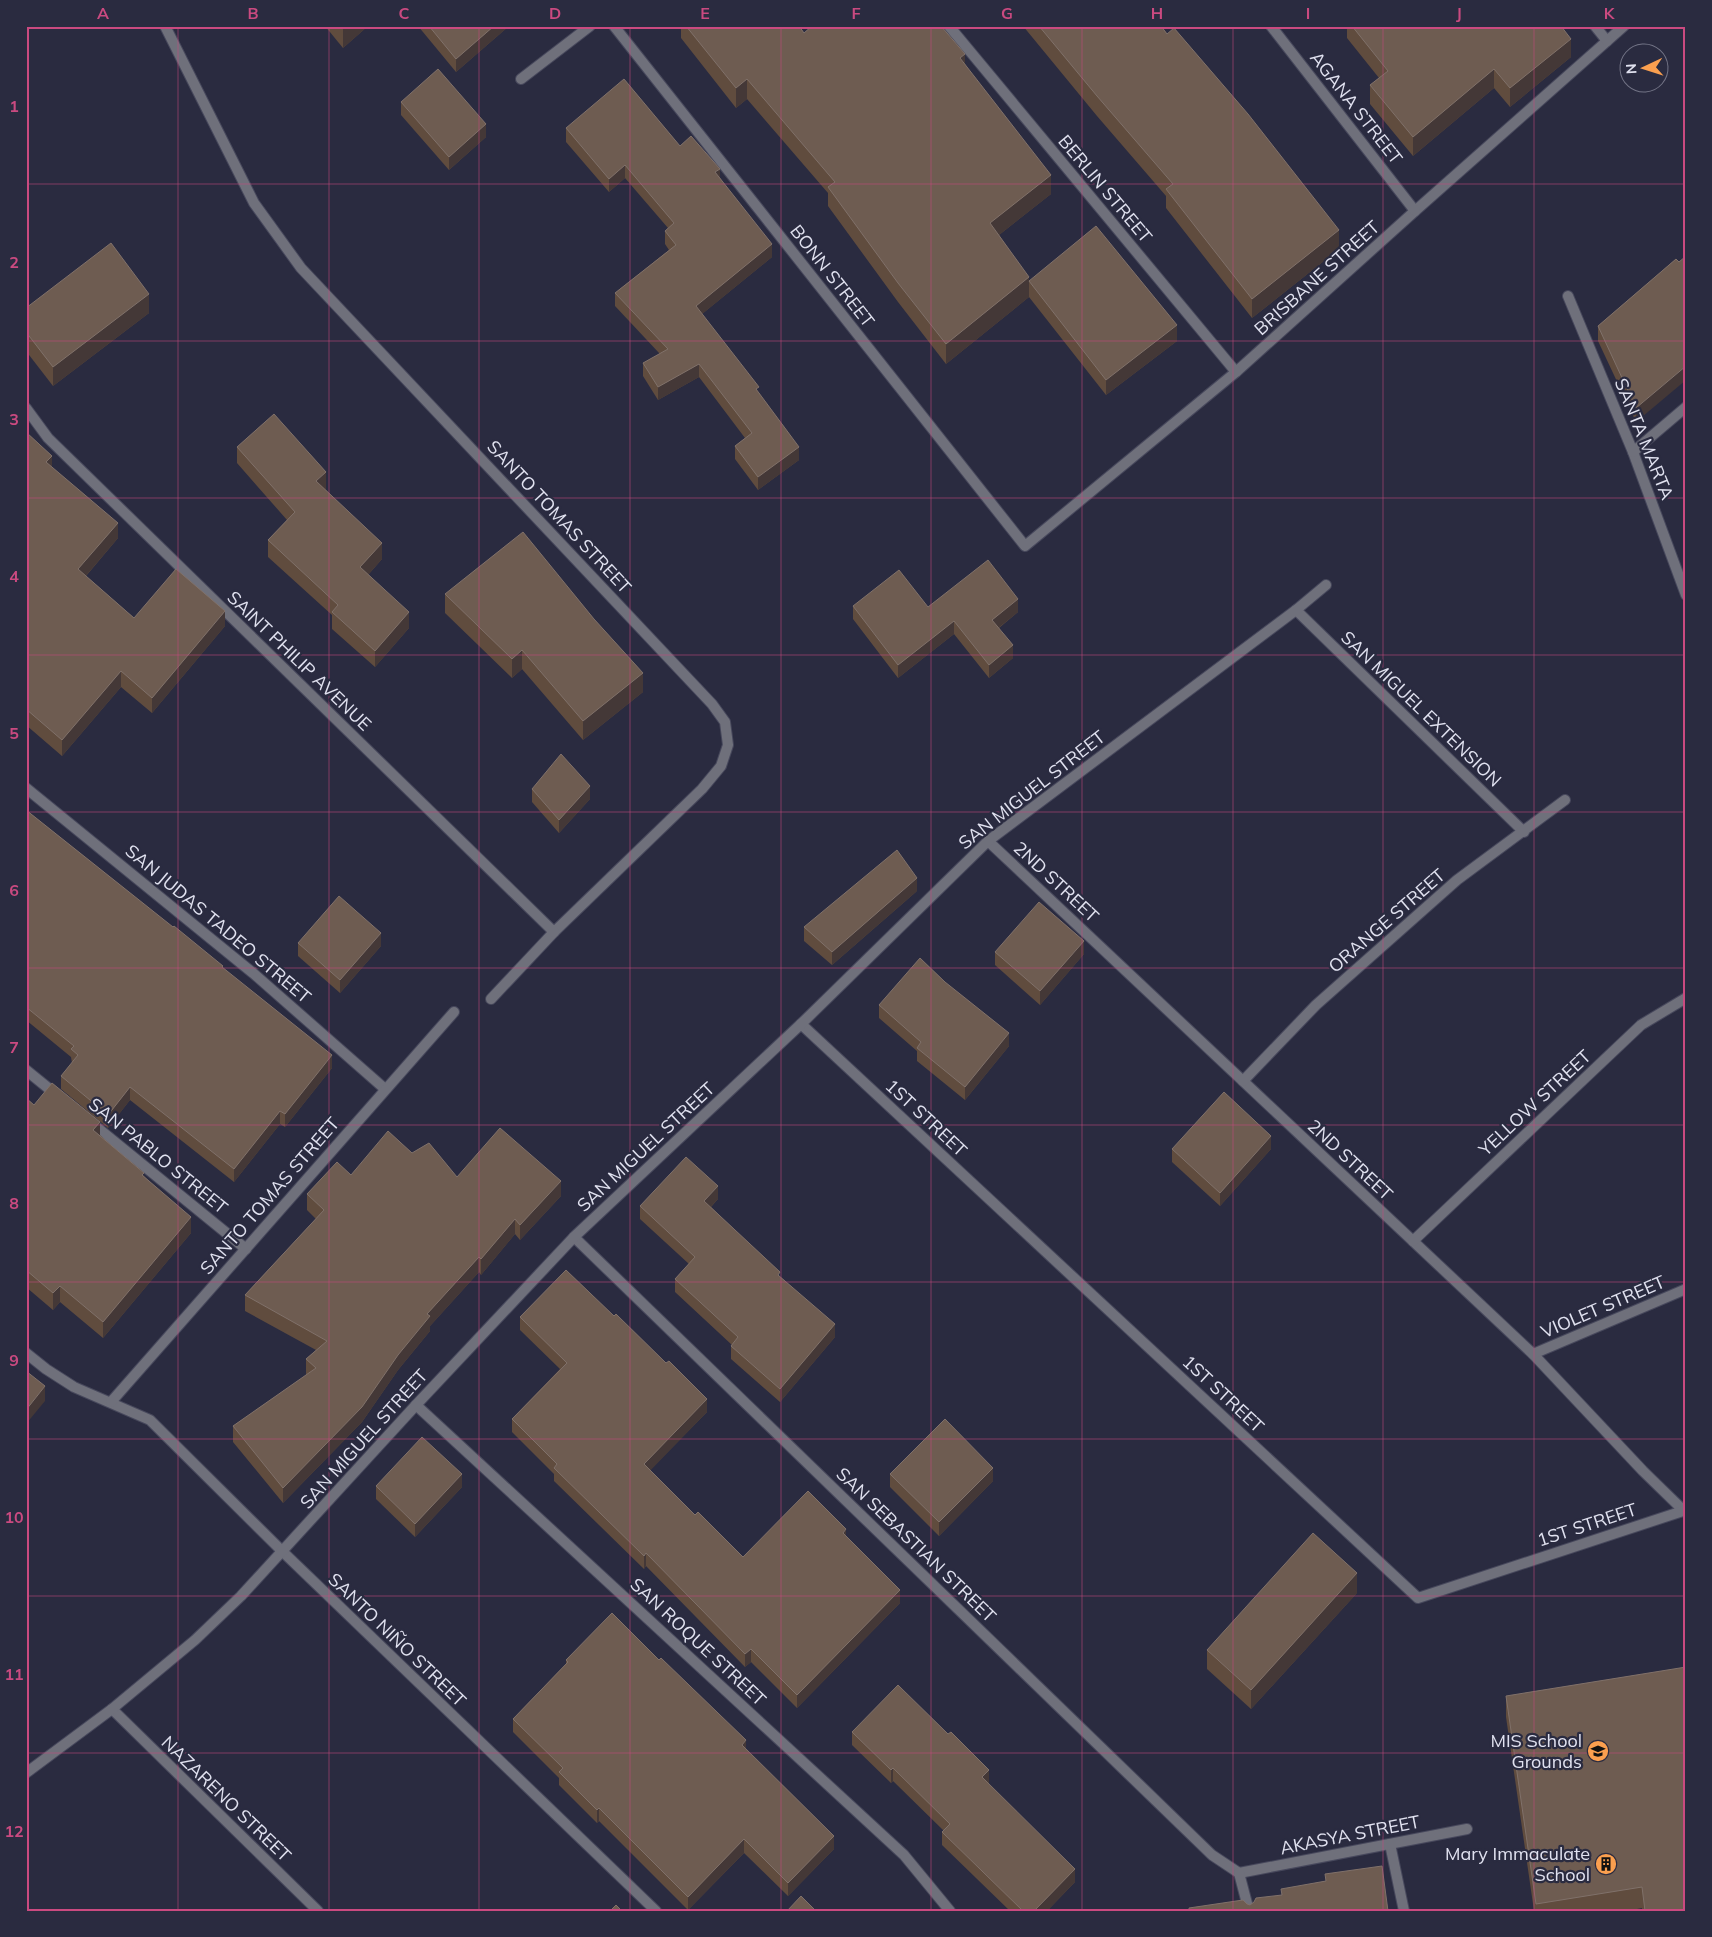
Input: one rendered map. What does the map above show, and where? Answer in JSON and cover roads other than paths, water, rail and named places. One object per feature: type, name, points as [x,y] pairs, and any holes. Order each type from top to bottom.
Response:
[{"type":"street","name":"SANTO TOMAS STREET","points":[[165,26],[254,203],[301,268],[712,704],[725,722],[728,745],[721,766],[702,788],[554,932],[491,999]]},
{"type":"street","points":[[521,79],[590,26]]},
{"type":"street","name":"BONN STREET","points":[[614,26],[1025,546]]},
{"type":"street","name":"BERLIN STREET","points":[[949,26],[1236,372]]},
{"type":"street","name":"AGANA STREET","points":[[1271,26],[1415,211]]},
{"type":"street","points":[[1595,26],[1607,42]]},
{"type":"street","name":"BRISBANE STREET","points":[[1025,546],[1236,372],[1624,26]]},
{"type":"street","name":"SANTA MARTA","points":[[1568,296],[1633,452],[1686,595]]},
{"type":"street","points":[[1633,452],[1686,406]]},
{"type":"street","name":"SAINT PHILIP AVENUE","points":[[26,408],[48,438],[554,932]]},
{"type":"street","name":"SAN MIGUEL STREET","points":[[26,1773],[112,1709],[195,1640],[242,1596],[416,1405],[574,1237],[800,1024],[988,841],[1296,610],[1326,585]]},
{"type":"street","name":"SAN MIGUEL EXTENSION","points":[[1296,610],[1524,832]]},
{"type":"street","name":"SAN JUDAS TADEO STREET","points":[[26,788],[253,973],[385,1089]]},
{"type":"street","name":"ORANGE STREET","points":[[1243,1081],[1316,1005],[1458,880],[1565,800]]},
{"type":"street","name":"2ND STREET","points":[[988,841],[1532,1354],[1643,1471],[1684,1510]]},
{"type":"street","name":"YELLOW STREET","points":[[1413,1241],[1641,1025],[1686,998]]},
{"type":"street","name":"SANTO TOMAS STREET","points":[[111,1402],[454,1012]]},
{"type":"street","name":"1ST STREET","points":[[800,1024],[1418,1598],[1684,1510]]},
{"type":"street","name":"SAN PABLO STREET","points":[[26,1070],[64,1101]]},
{"type":"street","name":"SAN PABLO STREET","points":[[79,1113],[246,1249]]},
{"type":"street","name":"SAN SEBASTIAN STREET","points":[[574,1237],[1212,1855],[1239,1873]]},
{"type":"street","name":"VIOLET STREET","points":[[1532,1354],[1686,1289]]},
{"type":"street","name":"SANTO NIÑO STREET","points":[[26,1353],[46,1370],[74,1386],[150,1420],[283,1552],[656,1911]]},
{"type":"street","name":"SAN ROQUE STREET","points":[[416,1405],[904,1855],[950,1911]]},
{"type":"street","name":"NAZARENO STREET","points":[[112,1709],[318,1911]]},
{"type":"street","name":"AKASYA STREET","points":[[1239,1873],[1467,1829]]},
{"type":"street","points":[[1390,1844],[1404,1911]]},
{"type":"street","points":[[1239,1873],[1249,1911]]},
{"type":"place","name":"MIS School Grounds","points":[[1598,1751]]},
{"type":"place","name":"Mary Immaculate School","points":[[1606,1864]]}]
